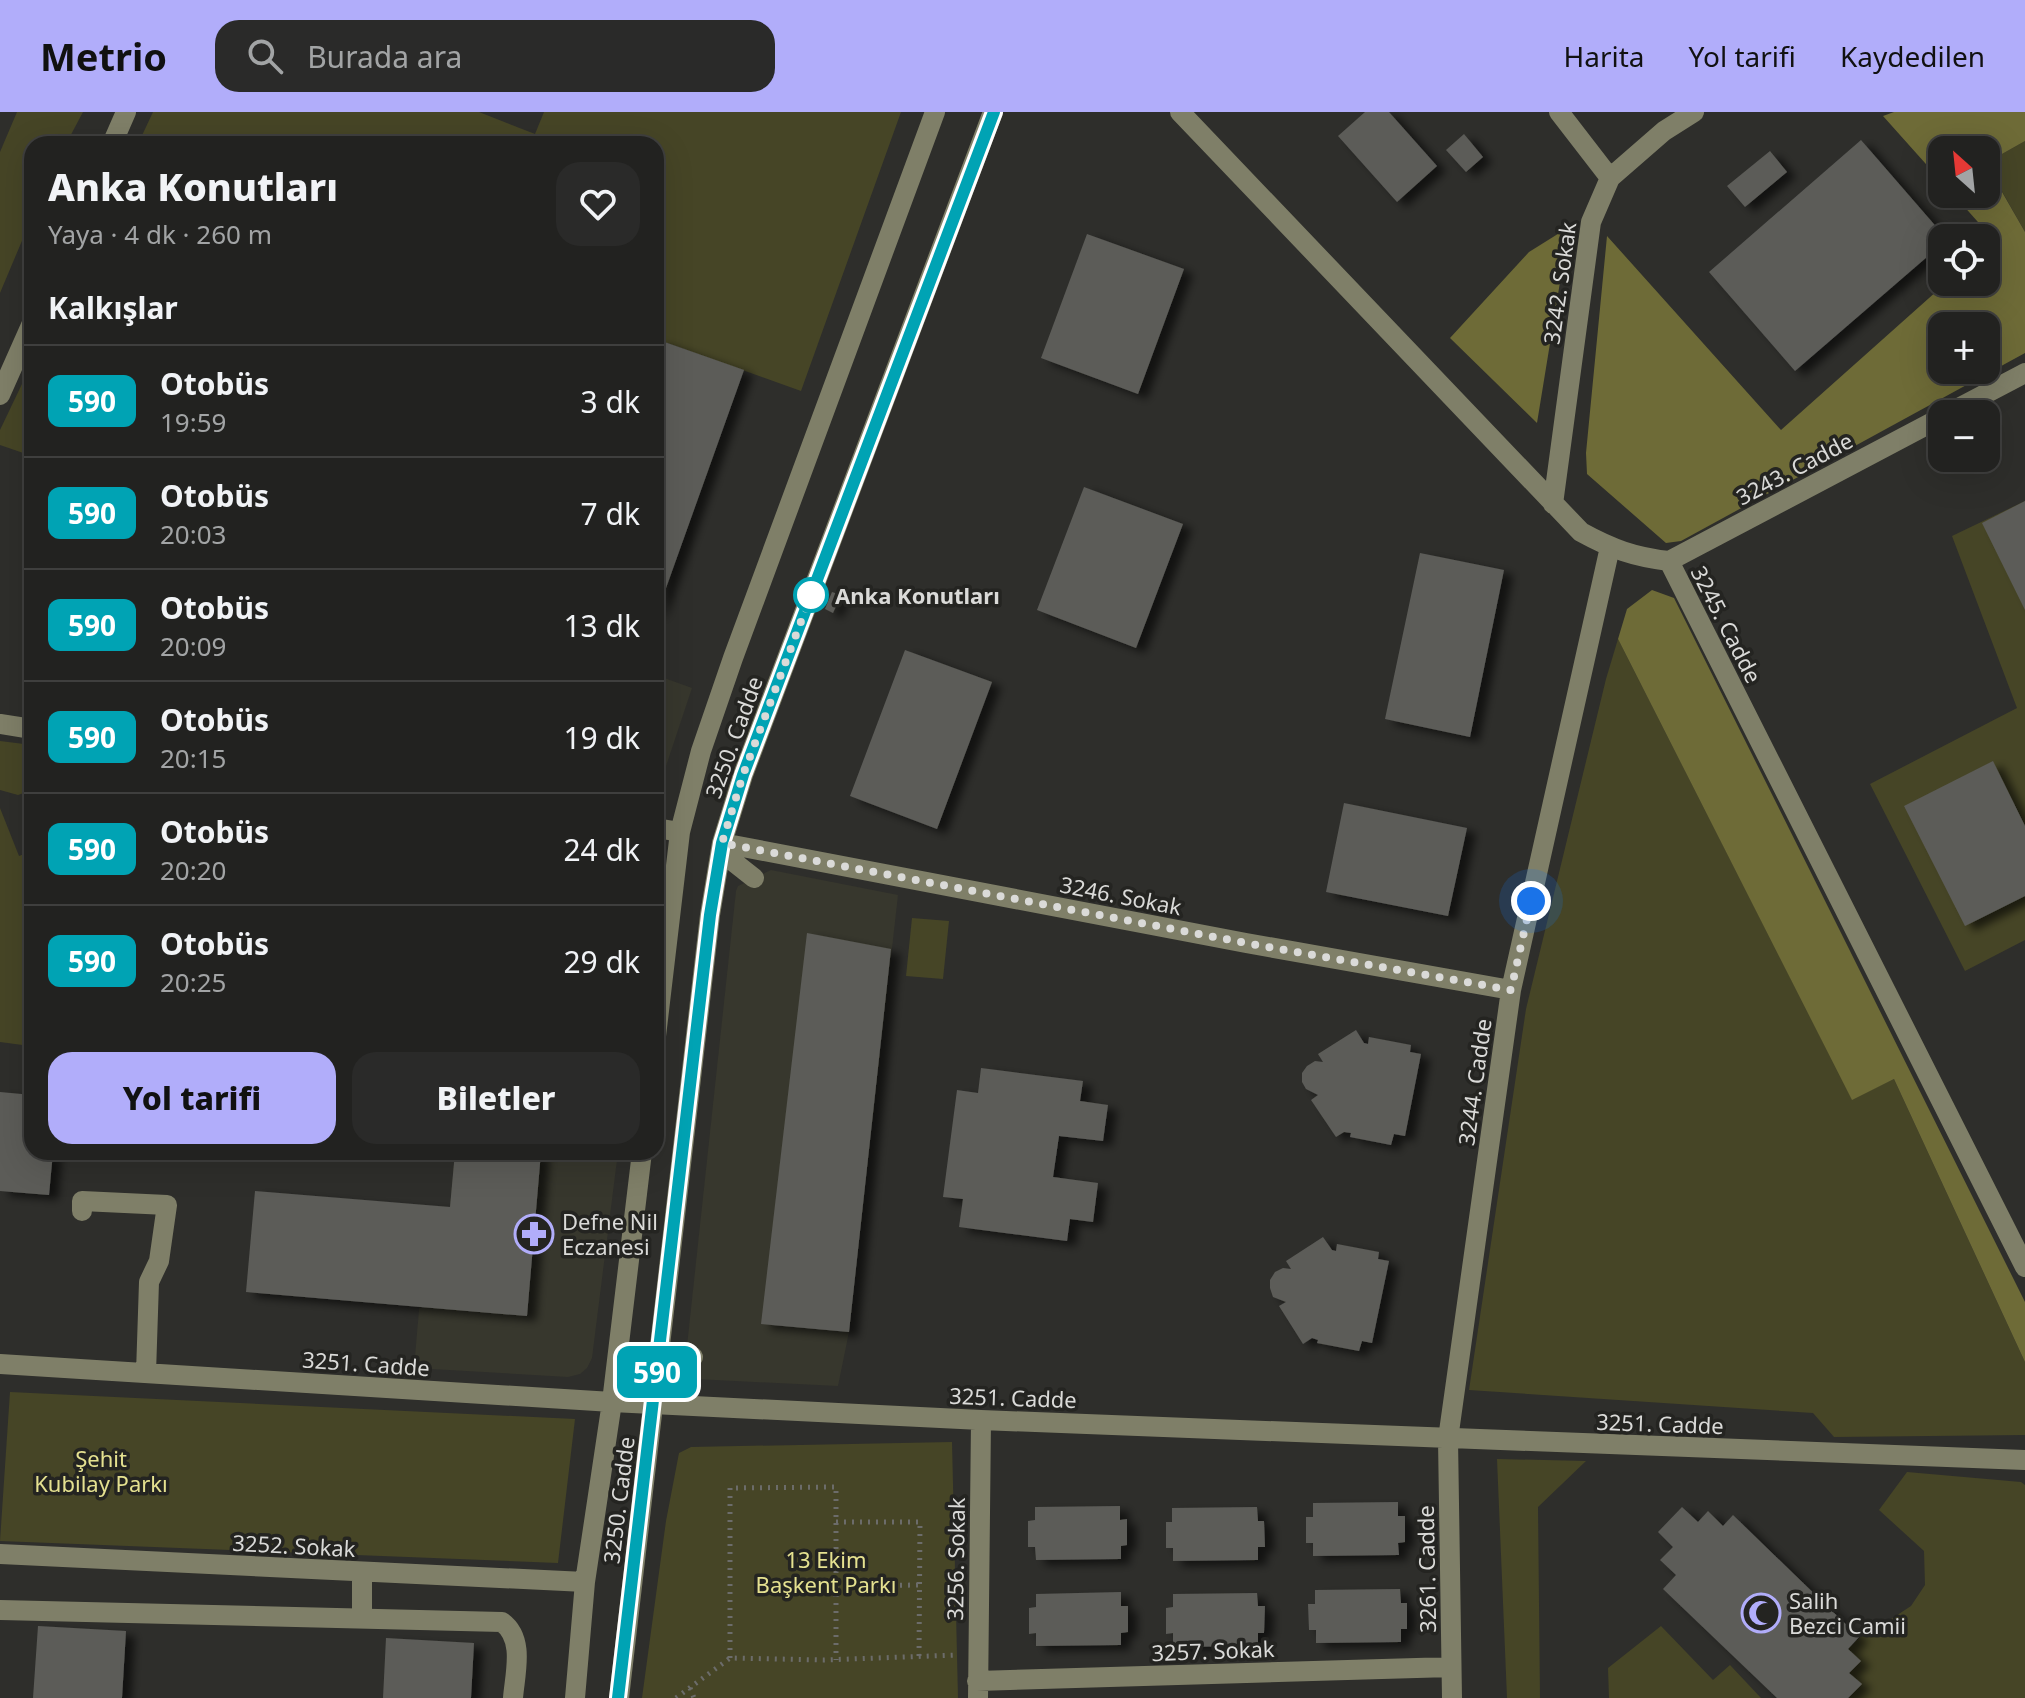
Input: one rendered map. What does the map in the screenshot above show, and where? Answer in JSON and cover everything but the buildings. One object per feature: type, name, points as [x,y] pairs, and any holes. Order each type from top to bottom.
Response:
[{"type":"street","points":[[116,136],[126,112]]},
{"type":"street","name":"3250. Cadde","points":[[664,968],[680,832],[701,751],[935,112]]},
{"type":"street","name":"3250. Cadde","points":[[619,1698],[712,903],[722,847],[743,775],[993,112]]},
{"type":"street","name":"3245. Cadde","points":[[1180,112],[1581,532],[1637,557],[1669,561],[2025,1267]]},
{"type":"street","points":[[1559,112],[1610,178]]},
{"type":"street","name":"3242. Sokak","points":[[1553,504],[1591,222],[1610,178],[1664,131],[1694,112]]},
{"type":"street","points":[[0,395],[24,341]]},
{"type":"street","points":[[1974,400],[2025,373]]},
{"type":"street","name":"3243. Cadde","points":[[1669,561],[1928,424]]},
{"type":"street","name":"3244. Cadde","points":[[1448,1439],[1511,990],[1610,547]]},
{"type":"street","points":[[0,724],[24,728]]},
{"type":"street","points":[[664,829],[680,832]]},
{"type":"street","points":[[722,847],[754,878]]},
{"type":"street","name":"3246. Sokak","points":[[722,847],[1511,990]]},
{"type":"street","name":"3250. Cadde","points":[[575,1698],[585,1582],[612,1402],[641,1160]]},
{"type":"street","points":[[82,1211],[82,1201],[167,1205],[159,1261],[149,1282],[146,1373]]},
{"type":"street","points":[[658,1365],[693,1357]]},
{"type":"street","name":"3251. Cadde","points":[[0,1364],[612,1402],[981,1420],[2025,1460]]},
{"type":"street","name":"3256. Sokak","points":[[977,1690],[981,1420]]},
{"type":"street","name":"3261. Cadde","points":[[1448,1439],[1452,1698]]},
{"type":"street","name":"3252. Sokak","points":[[0,1554],[585,1582]]},
{"type":"street","points":[[362,1572],[362,1619]]},
{"type":"street","points":[[0,1610],[502,1622],[515,1637],[517,1650],[513,1698]]},
{"type":"street","name":"3257. Sokak","points":[[977,1690],[1451,1667]]},
{"type":"path","points":[[730,1658],[730,1488],[836,1487],[836,1660]]},
{"type":"path","points":[[836,1522],[920,1522],[919,1656]]},
{"type":"path","points":[[836,1586],[919,1585]]},
{"type":"path","points":[[676,1698],[730,1658],[836,1660],[978,1654]]},
{"type":"path","points":[[690,1688],[694,1698]]},
{"type":"shaded area","points":[[1894,112],[2025,112],[2025,141],[2000,155],[2000,136],[1928,136],[1928,166],[1883,116]]},
{"type":"shaded area","points":[[2000,188],[2025,232],[2025,353],[2000,367],[2000,312],[1928,312],[1928,384],[1968,384],[1939,400],[1928,400],[1928,406],[1681,541],[1666,543],[1587,474],[1586,453],[1607,236],[1781,430],[1931,296],[2000,296],[2000,224],[1980,224],[1965,208],[2000,208]]},
{"type":"shaded area","points":[[1569,227],[1537,423],[1450,338],[1529,252]]},
{"type":"shaded area","points":[[1652,590],[1674,598],[2025,1302],[2025,1362],[1894,1079],[1852,1100],[1618,639],[1627,609]]},
{"type":"shaded area","points":[[664,678],[692,688],[664,772]]},
{"type":"shaded area","points":[[771,870],[898,895],[849,1332],[838,1386],[695,1379],[691,1376],[695,1372],[692,1350],[687,1346],[736,891],[738,886]]},
{"type":"shaded area","points":[[454,1160],[617,1160],[592,1358],[580,1374],[568,1377],[414,1368],[428,1206],[450,1207]]},
{"type":"green space","points":[[17,112],[83,112],[70,136],[24,136],[24,236],[0,293],[0,152]]},
{"type":"green space","points":[[153,112],[479,112],[535,134],[544,112],[901,112],[801,391],[664,342],[664,136],[142,136]]},
{"type":"green space","points":[[2025,141],[2025,232],[2000,188],[2000,155]]},
{"type":"green space","points":[[24,380],[24,453],[0,445],[0,430]]},
{"type":"green space","points":[[2025,501],[2025,940],[1965,971],[1870,784],[2017,708],[1952,536]]},
{"type":"green space","points":[[1618,639],[1852,1099],[1894,1079],[2025,1362],[2025,1435],[1834,1437],[1813,1413],[1469,1390],[1526,1009]]},
{"type":"green space","points":[[0,741],[24,744],[24,793],[18,795],[0,790]]},
{"type":"green space","points":[[0,808],[19,856],[24,854],[24,1045],[0,1042]]},
{"type":"green space","points":[[912,918],[949,921],[943,979],[906,976]]},
{"type":"green space","name":"Şehit Kubilay Parkı","points":[[10,1392],[575,1419],[558,1563],[0,1541]]},
{"type":"green space","name":"13 Ekim Başkent Parkı","points":[[952,1442],[958,1698],[642,1698],[666,1521],[679,1453],[691,1447]]},
{"type":"green space","points":[[1497,1459],[1586,1461],[1538,1507],[1540,1698],[1507,1698]]},
{"type":"green space","points":[[1907,1472],[2021,1482],[2025,1485],[2025,1698],[1848,1698],[1861,1684],[1849,1673],[1860,1661],[1848,1649],[1866,1631],[1882,1625],[1911,1606],[1925,1585],[1924,1551],[1879,1510]]},
{"type":"green space","points":[[1661,1626],[1713,1680],[1730,1665],[1761,1698],[1609,1698],[1608,1668]]},
{"type":"bus line","name":"590","points":[[618,1698],[710,915],[722,843],[743,775],[994,112]]},
{"type":"place","name":"Anka Konutları","points":[[811,595]]},
{"type":"place","name":"Defne Nil Eczanesi","points":[[534,1234]]},
{"type":"place","name":"Salih Bezci Camii","points":[[1761,1613]]},
{"type":"route","points":[[811,595],[743,775],[722,843],[1511,990],[1531,901]]}]
